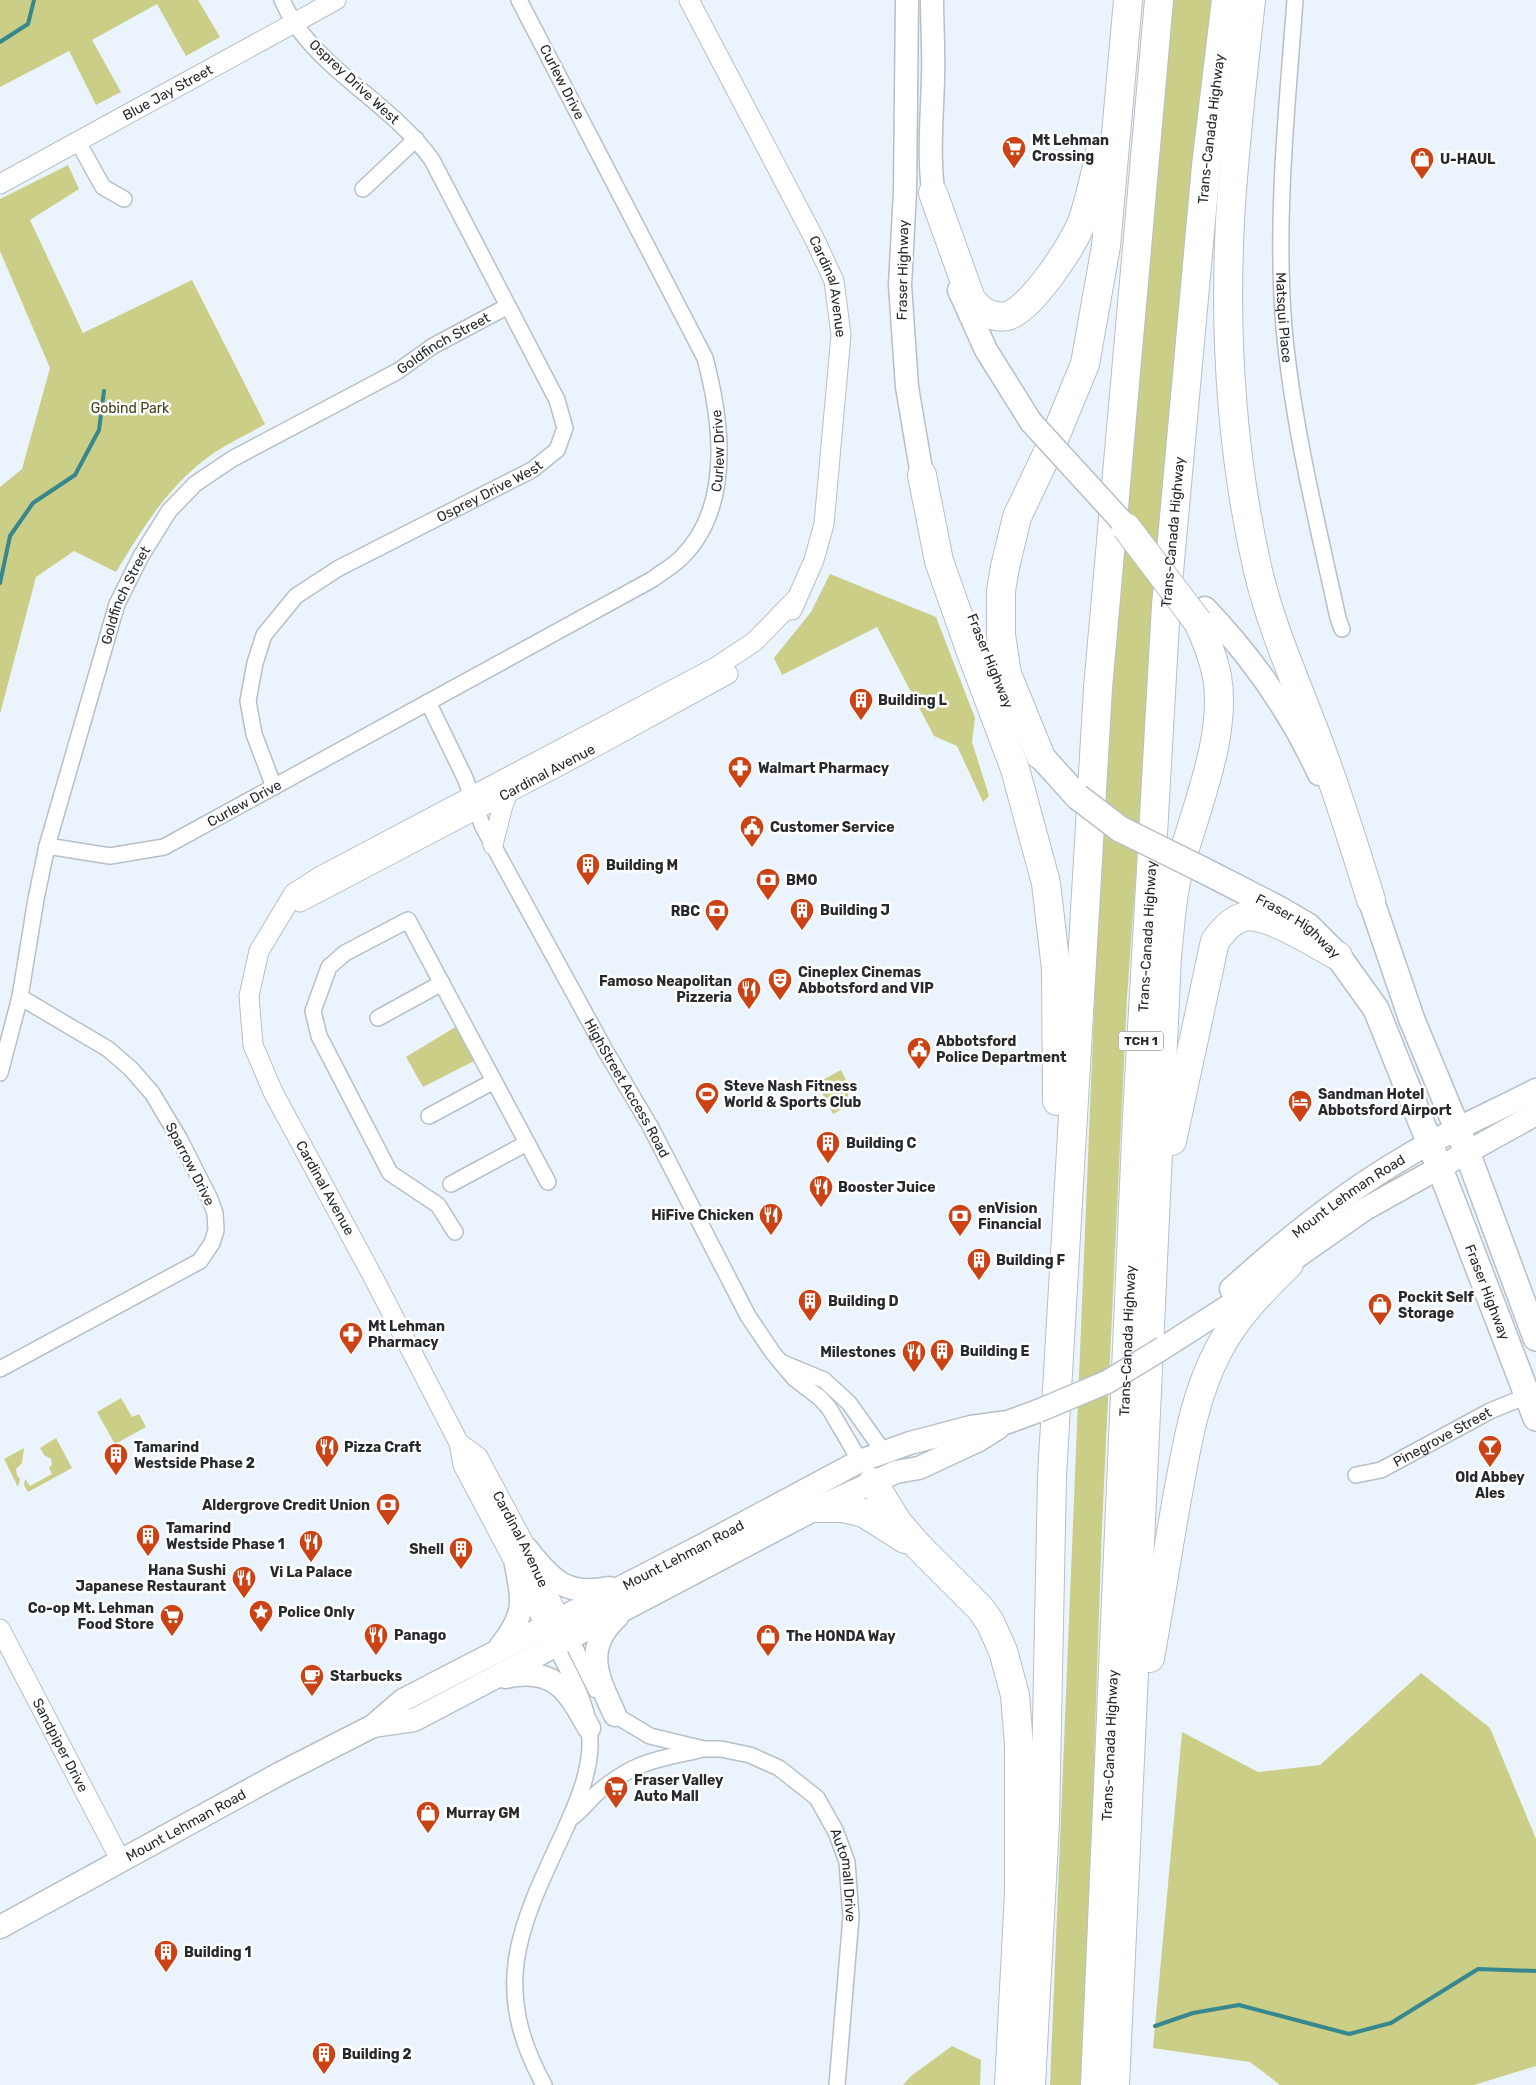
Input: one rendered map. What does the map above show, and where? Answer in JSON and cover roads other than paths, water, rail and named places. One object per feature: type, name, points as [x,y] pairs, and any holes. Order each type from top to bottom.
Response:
[{"type":"highway","points":[[933,193],[971,299],[978,309],[997,316],[1008,316],[1018,309],[1049,277],[1063,257],[1081,224],[1104,134],[1128,0]]},
{"type":"highway","points":[[1040,755],[1007,674],[1001,635],[1001,591],[1017,517],[1059,428],[1085,364],[1106,246],[1128,0]]},
{"type":"highway","points":[[1052,1476],[1098,688],[1159,0]]},
{"type":"highway","name":"Trans-Canada Highway","points":[[1095,2085],[1137,1116],[1166,604],[1206,166],[1226,0]]},
{"type":"highway","points":[[1251,0],[1230,221],[1229,284],[1232,408],[1241,490],[1259,574],[1277,632],[1336,787],[1371,900]]},
{"type":"highway","points":[[922,475],[939,561],[970,652],[1015,769],[1046,883],[1056,969],[1052,1476],[1045,1822],[1031,2085]]},
{"type":"highway","points":[[1115,2085],[1167,957],[1172,910],[1179,872],[1215,741],[1219,710],[1217,677],[1201,615],[1126,527]]},
{"type":"highway","points":[[1154,1246],[1173,1133],[1215,941],[1227,925],[1245,916],[1270,920],[1338,956]]},
{"type":"highway","points":[[1131,1765],[1186,1451],[1199,1396],[1219,1349],[1230,1330],[1252,1301],[1288,1264]]},
{"type":"highway","points":[[876,1471],[898,1523],[919,1548],[980,1608],[990,1622],[1003,1651],[1015,1695],[1019,1744],[1019,1892],[1009,2085]]},
{"type":"highway","points":[[817,1508],[843,1508],[864,1513],[919,1548]]},
{"type":"main road","name":"Fraser Highway","points":[[907,0],[905,190],[900,285],[907,387],[922,475],[951,562],[1003,699],[1018,726],[1040,755],[1078,797],[1107,820],[1143,842],[1278,908],[1308,926],[1338,956],[1376,1009],[1440,1168],[1531,1407]]},
{"type":"main road","points":[[932,0],[933,77],[930,134],[933,193],[944,248],[969,317],[990,357],[1031,422],[1126,527]]},
{"type":"main road","points":[[1201,615],[1255,666],[1286,710],[1329,797],[1371,900],[1412,1020],[1467,1152],[1536,1338]]},
{"type":"main road","name":"Mount Lehman Road","points":[[1183,1334],[1270,1253],[1309,1221],[1383,1170],[1536,1090]]},
{"type":"main road","name":"Mount Lehman Road","points":[[373,1726],[414,1720],[563,1642],[626,1595],[701,1546],[876,1471],[919,1468],[979,1440],[1008,1422],[1107,1382],[1183,1334],[1210,1320],[1366,1209],[1536,1114]]},
{"type":"main road","name":"Mount Lehman Road","points":[[883,1451],[971,1427],[1008,1422]]},
{"type":"main road","points":[[876,1471],[883,1451]]},
{"type":"main road","name":"Mount Lehman Road","points":[[0,1926],[279,1774],[373,1726],[403,1700],[552,1621],[626,1595],[817,1508],[876,1471]]},
{"type":"main road","points":[[522,1557],[567,1588],[626,1595],[606,1628],[596,1650],[603,1689],[615,1715]]},
{"type":"main road","points":[[498,1650],[510,1636],[520,1616],[523,1596],[522,1557]]},
{"type":"main road","points":[[552,1621],[563,1642]]},
{"type":"main road","points":[[490,1681],[520,1674],[550,1679],[564,1688],[589,1728]]},
{"type":"street","name":"Osprey Drive West","points":[[274,787],[254,734],[248,701],[255,663],[264,635],[269,628],[296,596],[331,573],[532,470],[557,450],[565,428],[558,400],[432,160],[416,139],[324,58],[294,23],[282,0]]},
{"type":"street","name":"Blue Jay Street","points":[[0,184],[336,0]]},
{"type":"street","name":"Curlew Drive","points":[[47,846],[110,856],[164,847],[653,579],[681,558],[703,528],[713,504],[718,472],[718,435],[714,391],[705,358],[519,0]]},
{"type":"street","name":"Cardinal Avenue","points":[[474,802],[508,793],[721,678],[759,652],[783,628],[814,560],[824,524],[841,335],[834,281],[770,153],[689,0]]},
{"type":"street","name":"Matsqui Place","points":[[1295,0],[1282,176],[1284,329],[1299,440],[1338,618],[1342,628]]},
{"type":"street","points":[[363,190],[416,139]]},
{"type":"street","points":[[78,142],[103,187],[124,199]]},
{"type":"street","name":"Goldfinch Street","points":[[0,1073],[20,997],[47,846],[117,604],[141,556],[169,511],[195,484],[232,459],[398,371],[433,346],[508,306]]},
{"type":"street","name":"Cardinal Avenue","points":[[552,1621],[522,1557],[462,1465],[459,1443],[372,1275],[273,1092],[253,1044],[249,996],[259,951],[276,922],[301,901],[716,667],[754,642],[796,599]]},
{"type":"street","points":[[428,702],[474,802]]},
{"type":"street","points":[[493,845],[508,793]]},
{"type":"street","name":"HighStreet Access Road","points":[[474,802],[493,845],[604,1050],[650,1126],[748,1316],[773,1353],[794,1378],[820,1398],[876,1471]]},
{"type":"street","points":[[455,1232],[438,1205],[390,1173],[319,1036],[313,1011],[329,967],[345,952],[408,920],[548,1182]]},
{"type":"street","points":[[378,1018],[442,983]]},
{"type":"street","name":"Sparrow Drive","points":[[0,1369],[200,1261],[212,1243],[216,1230],[215,1213],[210,1197],[179,1138],[152,1094],[131,1069],[108,1048],[20,997]]},
{"type":"street","points":[[429,1116],[494,1081]]},
{"type":"street","points":[[451,1184],[528,1143]]},
{"type":"street","name":"HighStreet Access Road","points":[[783,1363],[824,1380],[849,1403],[883,1451]]},
{"type":"street","name":"Pinegrove Street","points":[[1356,1475],[1381,1470],[1490,1411],[1531,1407]]},
{"type":"street","name":"Sandpiper Drive","points":[[0,1629],[121,1861]]},
{"type":"street","name":"Automall Drive","points":[[563,1642],[615,1715],[650,1736],[704,1749]]},
{"type":"street","name":"Automall Drive","points":[[544,2085],[522,2036],[514,1995],[516,1953],[530,1904],[570,1819],[587,1767],[590,1744],[585,1706],[563,1642]]},
{"type":"street","name":"Automall Drive","points":[[570,1819],[578,1814],[599,1790],[628,1771],[656,1759],[704,1749],[721,1749],[750,1755],[779,1768],[817,1798],[836,1832],[847,1862],[850,1917],[837,2085]]},
{"type":"waterway","points":[[0,42],[28,24],[34,0]]},
{"type":"waterway","points":[[0,583],[10,536],[33,503],[75,475],[99,430],[104,391]]},
{"type":"waterway","points":[[1155,2026],[1193,2013],[1239,2005],[1349,2034],[1391,2023],[1478,1969],[1536,1971]]},
{"type":"place","name":"Mt Lehman Crossing","points":[[1014,169]]},
{"type":"place","name":"U-HAUL","points":[[1422,180]]},
{"type":"place","name":"Building L","points":[[861,721]]},
{"type":"place","name":"Walmart Pharmacy","points":[[740,789]]},
{"type":"place","name":"Customer Service","points":[[752,848]]},
{"type":"place","name":"Building M","points":[[588,886]]},
{"type":"place","name":"BMO","points":[[768,901]]},
{"type":"place","name":"Building J","points":[[802,931]]},
{"type":"place","name":"RBC","points":[[717,932]]},
{"type":"place","name":"Cineplex Cinemas Abbotsford and VIP","points":[[780,1001]]},
{"type":"place","name":"Famoso Neapolitan Pizzeria","points":[[749,1010]]},
{"type":"place","name":"Abbotsford Police Department","points":[[919,1070]]},
{"type":"place","name":"Steve Nash Fitness World & Sports Club","points":[[707,1115]]},
{"type":"place","name":"Sandman Hotel Abbotsford Airport","points":[[1300,1123]]},
{"type":"place","name":"Building C","points":[[828,1164]]},
{"type":"place","name":"Booster Juice","points":[[821,1208]]},
{"type":"place","name":"HiFive Chicken","points":[[771,1236]]},
{"type":"place","name":"enVision Financial","points":[[960,1237]]},
{"type":"place","name":"Building F","points":[[979,1281]]},
{"type":"place","name":"Building D","points":[[810,1322]]},
{"type":"place","name":"Pockit Self Storage","points":[[1380,1326]]},
{"type":"place","name":"Mt Lehman Pharmacy","points":[[351,1355]]},
{"type":"place","name":"Building E","points":[[942,1372]]},
{"type":"place","name":"Milestones","points":[[914,1373]]},
{"type":"place","name":"Pizza Craft","points":[[327,1468]]},
{"type":"place","name":"Old Abbey Ales","points":[[1490,1468]]},
{"type":"place","name":"Tamarind Westside Phase 2","points":[[116,1476]]},
{"type":"place","name":"Aldergrove Credit Union","points":[[388,1526]]},
{"type":"place","name":"Tamarind Westside Phase 1","points":[[148,1557]]},
{"type":"place","name":"Vi La Palace","points":[[311,1563]]},
{"type":"place","name":"Shell","points":[[461,1570]]},
{"type":"place","name":"Hana Sushi Japanese Restaurant","points":[[244,1599]]},
{"type":"place","name":"Police Only","points":[[261,1633]]},
{"type":"place","name":"Co-op Mt. Lehman Food Store","points":[[172,1637]]},
{"type":"place","name":"Panago","points":[[376,1656]]},
{"type":"place","name":"The HONDA Way","points":[[768,1657]]},
{"type":"place","name":"Starbucks","points":[[312,1697]]},
{"type":"place","name":"Fraser Valley Auto Mall","points":[[616,1809]]},
{"type":"place","name":"Murray GM","points":[[428,1834]]},
{"type":"place","name":"Building 1","points":[[166,1973]]},
{"type":"place","name":"Building 2","points":[[324,2075]]},
{"type":"park label","name":"Gobind Park","points":[[130,408]]}]
